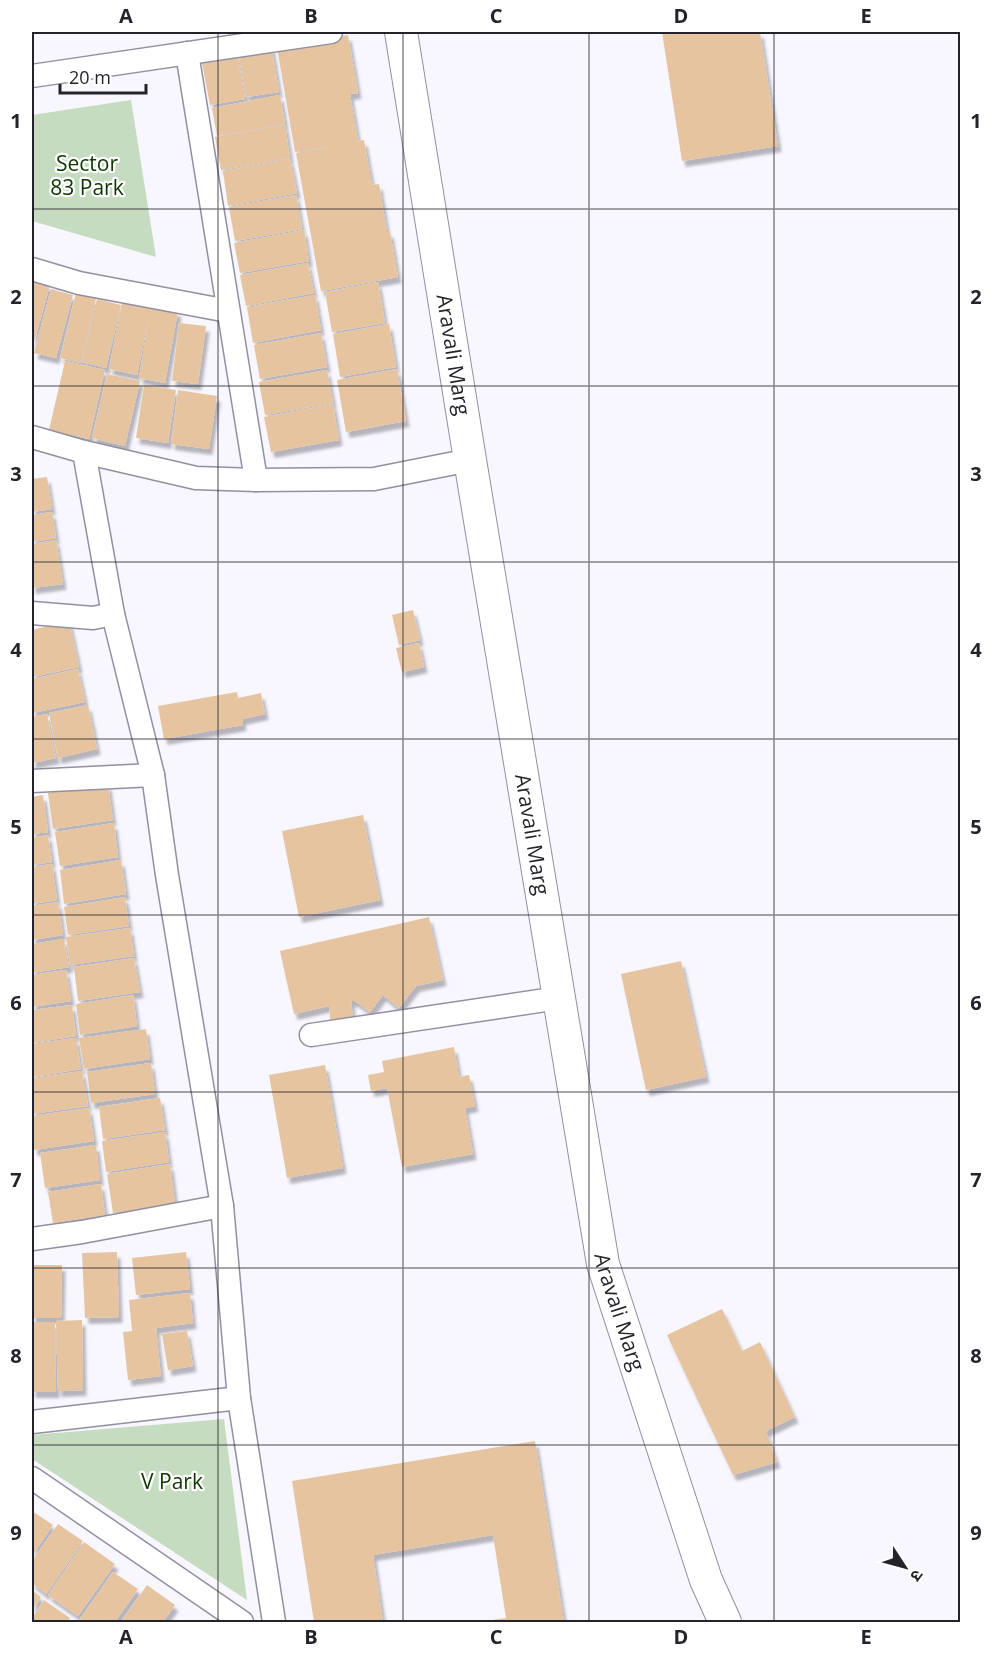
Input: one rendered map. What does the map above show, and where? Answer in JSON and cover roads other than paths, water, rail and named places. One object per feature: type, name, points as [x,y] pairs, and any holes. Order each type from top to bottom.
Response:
[{"type":"street","points":[[32,76],[331,32]]},
{"type":"street","name":"Aravali Marg","points":[[401,32],[603,1264],[706,1580],[725,1623]]},
{"type":"street","points":[[187,53],[256,480]]},
{"type":"street","points":[[32,269],[79,283],[228,311]]},
{"type":"street","points":[[32,437],[84,452],[196,478],[374,479],[470,460]]},
{"type":"street","points":[[84,452],[112,614],[153,775],[167,875],[222,1206],[239,1398],[274,1623]]},
{"type":"street","points":[[32,613],[93,618],[112,614]]},
{"type":"street","points":[[32,781],[153,775]]},
{"type":"street","points":[[311,1035],[559,998]]},
{"type":"street","points":[[32,1239],[222,1206]]},
{"type":"street","points":[[32,1422],[239,1398]]},
{"type":"street","points":[[32,1478],[239,1622]]},
{"type":"park label","name":"Sector 83 Park","points":[[87,176]]},
{"type":"park label","name":"V Park","points":[[172,1482]]}]
